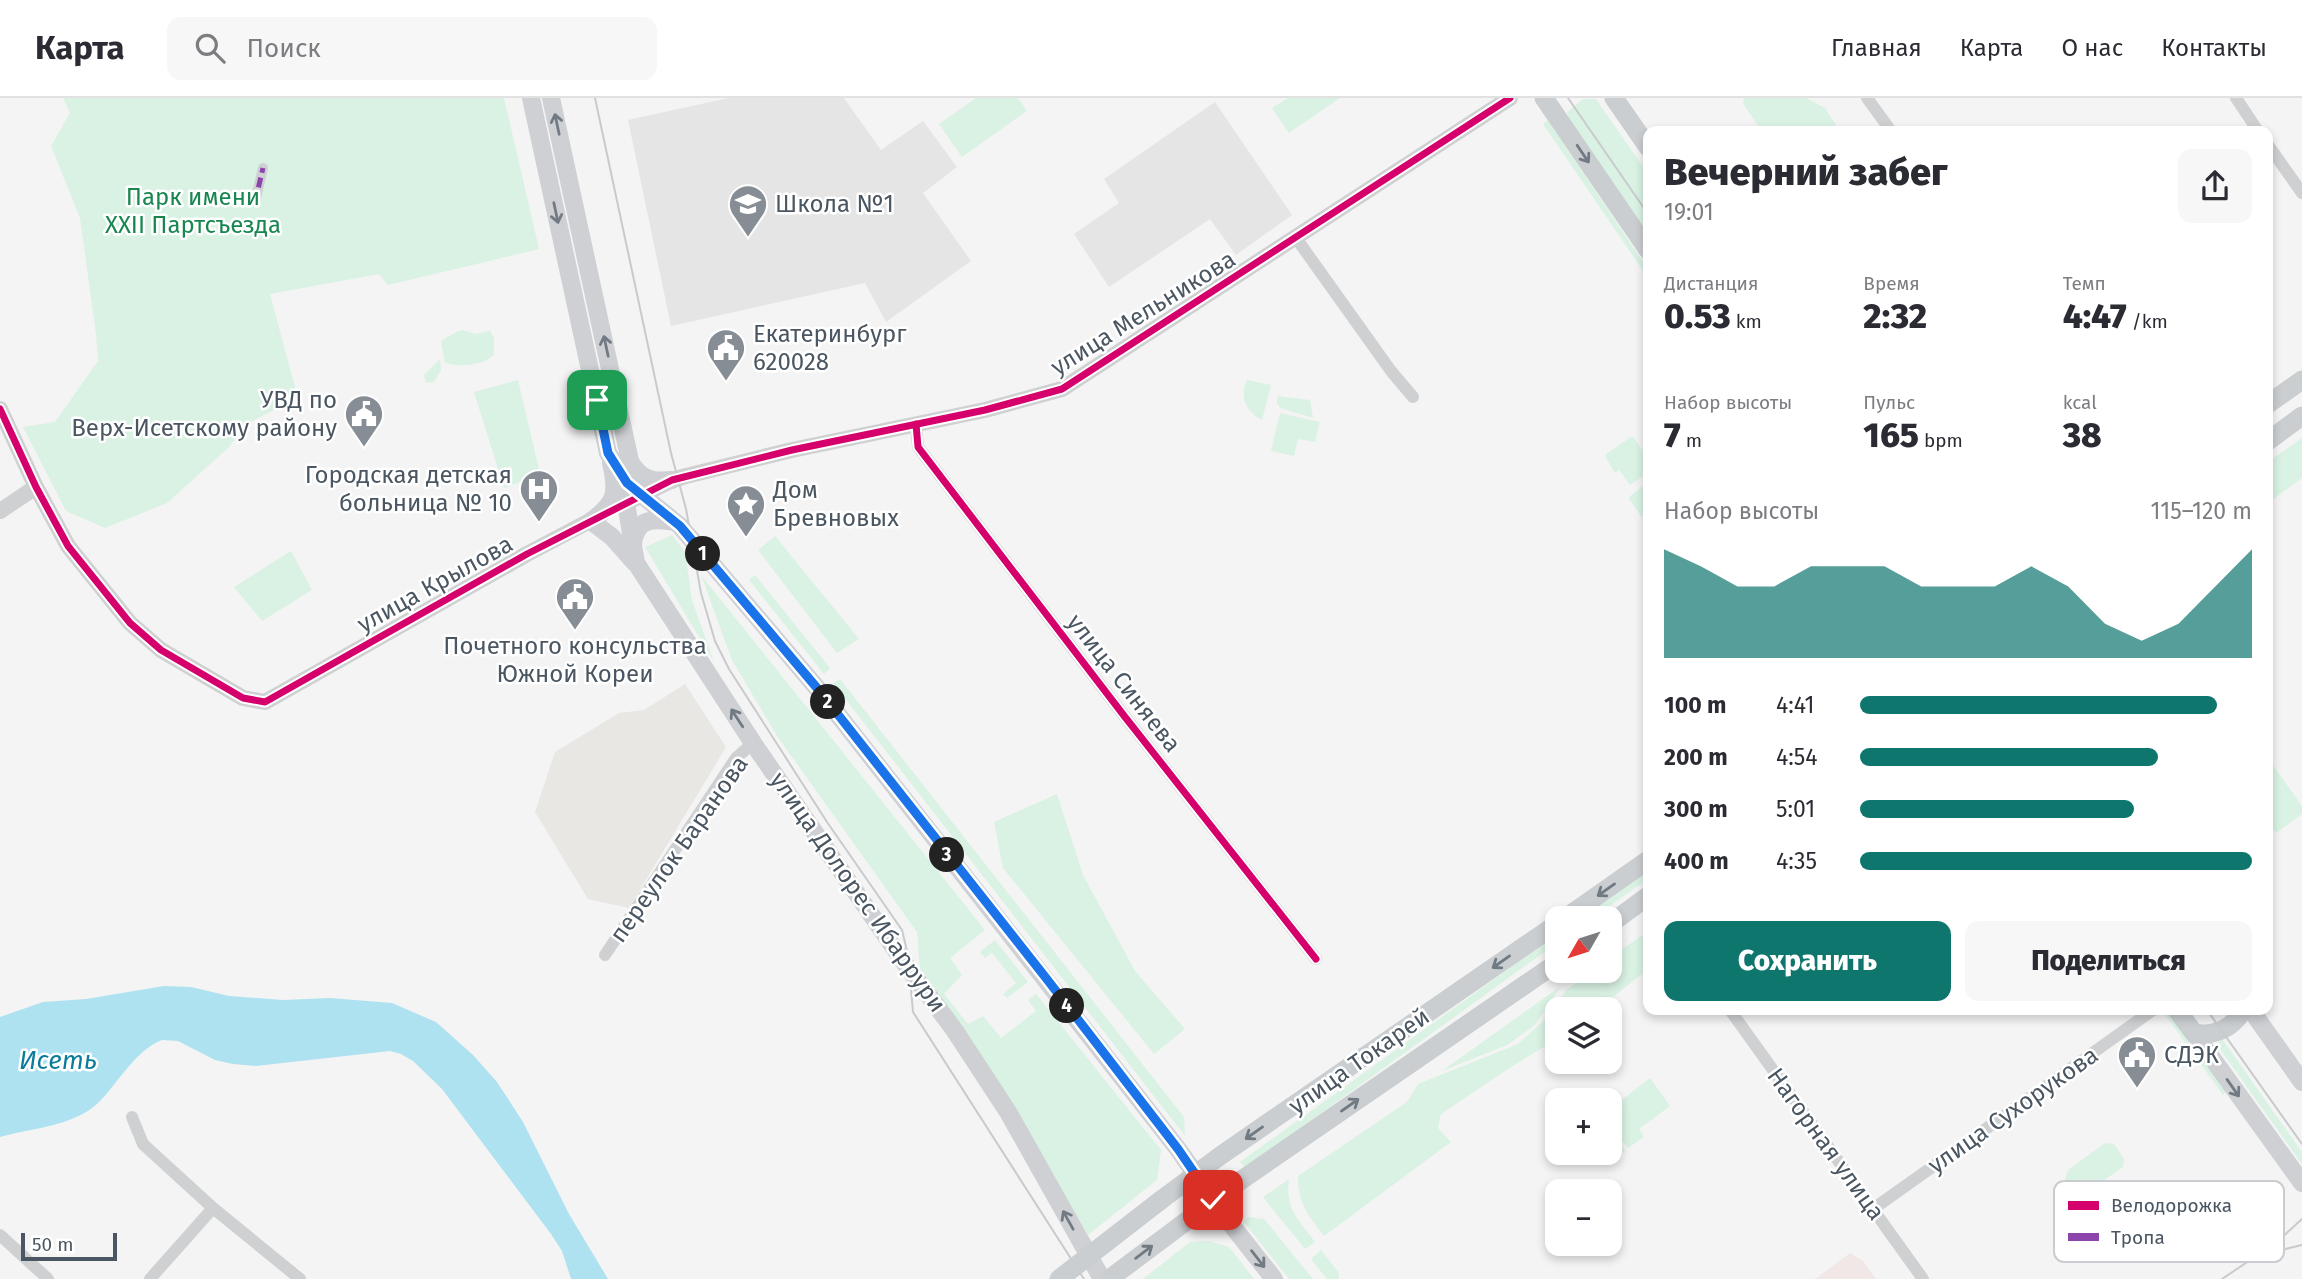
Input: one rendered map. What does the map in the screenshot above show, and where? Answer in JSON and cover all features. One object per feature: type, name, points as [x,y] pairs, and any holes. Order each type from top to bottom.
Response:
[{"type":"main road","points":[[531,98],[614,478],[609,507],[591,521],[634,556]]},
{"type":"main road","points":[[551,98],[630,461],[640,475],[647,479],[672,480]]},
{"type":"main road","points":[[1544,98],[1643,243]]},
{"type":"main road","points":[[1614,98],[1643,141]]},
{"type":"main road","points":[[2273,400],[2302,380]]},
{"type":"main road","points":[[2273,437],[2302,416]]},
{"type":"main road","points":[[608,453],[627,483]]},
{"type":"main road","name":"улица Долорес Ибаррури","points":[[630,461],[627,483],[641,501],[634,556],[753,743],[906,965],[955,1031],[1008,1112],[1102,1279]]},
{"type":"main road","points":[[672,480],[664,494],[673,519]]},
{"type":"main road","points":[[641,501],[673,519],[817,688],[1046,978],[1274,1279]]},
{"type":"main road","points":[[634,556],[636,531],[642,524],[652,520],[673,519]]},
{"type":"main road","points":[[1583,906],[1643,864]]},
{"type":"main road","points":[[1622,915],[1643,900]]},
{"type":"main road","name":"улица Токарей","points":[[1059,1279],[1196,1175],[1545,932]]},
{"type":"main road","name":"улица Токарей","points":[[1109,1279],[1213,1200],[1545,971]]},
{"type":"main road","points":[[2180,1015],[2302,1183]]},
{"type":"main road","points":[[2194,1033],[2205,1035],[2222,1031],[2240,1015]]},
{"type":"main road","points":[[2255,1015],[2302,1082]]},
{"type":"street","name":"улица Мельникова","points":[[641,501],[672,480],[792,450],[985,410],[1062,389],[1510,98]]},
{"type":"street","points":[[1867,98],[1887,126]]},
{"type":"street","points":[[2236,98],[2255,126]]},
{"type":"street","points":[[2273,152],[2302,192]]},
{"type":"street","points":[[255,202],[264,168]]},
{"type":"street","points":[[1296,238],[1391,371],[1413,397]]},
{"type":"street","points":[[0,409],[36,487],[0,511]]},
{"type":"street","name":"улица Синяева","points":[[916,424],[918,447],[1125,717],[1316,959]]},
{"type":"street","name":"улица Крылова","points":[[36,487],[68,546],[130,623],[161,650],[243,698],[265,702],[591,521],[641,501]]},
{"type":"street","name":"переулок Баранова","points":[[605,955],[736,758],[753,743]]},
{"type":"street","name":"Нагорная улица","points":[[1734,1015],[1923,1279]]},
{"type":"street","name":"улица Сухорукова","points":[[1873,1209],[2146,1015]]},
{"type":"street","points":[[132,1116],[143,1144],[213,1208],[300,1279]]},
{"type":"street","points":[[150,1279],[213,1208]]},
{"type":"street","points":[[0,1235],[48,1279]]},
{"type":"shaded area","name":"Школа №1","points":[[728,98],[844,98],[881,150],[923,121],[957,167],[923,193],[971,261],[886,322],[865,283],[671,326],[628,120]]},
{"type":"shaded area","points":[[1215,102],[1292,215],[1236,255],[1210,219],[1109,287],[1074,234],[1119,203],[1104,179]]},
{"type":"shaded area","points":[[685,684],[726,747],[629,908],[588,899],[535,812],[555,752],[619,713],[644,710]]},
{"type":"shaded area","points":[[1850,1253],[1863,1261],[1876,1279],[1815,1279]]},
{"type":"green space","name":"Парк имени XXII Партсъезда","points":[[63,98],[504,98],[539,249],[388,285],[379,274],[270,294],[299,402],[272,411],[245,425],[229,447],[167,503],[105,528],[66,511],[23,427],[55,422],[98,361],[80,218],[51,146],[70,113]]},
{"type":"green space","points":[[976,98],[1018,98],[1027,111],[962,157],[939,124]]},
{"type":"green space","points":[[1288,98],[1340,98],[1289,133],[1272,108]]},
{"type":"green space","points":[[1744,98],[1806,98],[1825,108],[1837,126],[1758,126],[1743,104]]},
{"type":"green space","points":[[1583,99],[1596,99],[1643,167],[1643,227],[1569,120],[1567,112]]},
{"type":"green space","points":[[1548,120],[1643,262],[1643,271],[1543,124]]},
{"type":"green space","points":[[463,330],[475,334],[490,331],[494,338],[494,355],[471,365],[445,363],[441,341]]},
{"type":"green space","points":[[440,359],[441,370],[434,382],[426,383],[424,375]]},
{"type":"green space","points":[[518,380],[540,474],[504,488],[474,392]]},
{"type":"green space","points":[[1247,380],[1271,385],[1262,420],[1252,413],[1244,398]]},
{"type":"green space","points":[[1278,396],[1310,400],[1313,418],[1280,408],[1277,403]]},
{"type":"green space","points":[[1280,413],[1320,422],[1315,442],[1298,439],[1294,456],[1271,451]]},
{"type":"green space","points":[[1631,437],[1634,438],[1643,451],[1643,476],[1630,485],[1619,470],[1615,473],[1606,454]]},
{"type":"green space","points":[[2302,438],[2302,478],[2273,499],[2273,458]]},
{"type":"green space","points":[[1643,486],[1643,515],[1629,499]]},
{"type":"green space","points":[[672,535],[685,552],[692,600],[714,662],[645,547]]},
{"type":"green space","points":[[775,536],[859,639],[837,653],[758,550]]},
{"type":"green space","points":[[291,551],[312,590],[262,621],[234,587]]},
{"type":"green space","points":[[701,575],[985,930],[950,958],[962,975],[944,994],[968,1024],[983,1016],[1001,1038],[1036,1011],[1028,1000],[1036,994],[1161,1150],[1157,1180],[1088,1235],[969,1037],[920,970],[917,932],[777,736],[732,660]]},
{"type":"green space","points":[[755,575],[830,668],[824,674],[749,580]]},
{"type":"green space","points":[[840,679],[1184,1117],[1185,1136],[833,683]]},
{"type":"green space","points":[[2273,765],[2302,806],[2302,814],[2276,833],[2273,829]]},
{"type":"green space","points":[[1057,794],[1083,875],[1135,971],[1185,1029],[1154,1054],[1003,868],[994,822]]},
{"type":"green space","points":[[1643,874],[1643,883],[1610,906],[1597,906]]},
{"type":"green space","points":[[1643,935],[1643,973],[1613,997],[1562,997],[1574,984],[1622,984],[1622,949]]},
{"type":"green space","points":[[995,940],[1028,982],[1007,998],[1003,994],[1016,983],[992,953],[985,958],[980,952]]},
{"type":"green space","points":[[1545,943],[1545,952],[1245,1168],[1240,1162]]},
{"type":"green space","points":[[1561,986],[1554,997],[1546,997]]},
{"type":"green space","points":[[1545,997],[1545,1010],[1535,1025],[1507,1045],[1442,1071]]},
{"type":"green space","points":[[2165,1015],[2172,1015],[2226,1091],[2223,1095]]},
{"type":"green space","points":[[1545,1019],[1545,1046],[1441,1114],[1438,1128],[1451,1142],[1324,1236],[1302,1201],[1298,1176],[1407,1102],[1418,1084],[1518,1044]]},
{"type":"green space","points":[[2223,1040],[2302,1152],[2302,1164],[2217,1045]]},
{"type":"green space","points":[[1650,1078],[1670,1106],[1639,1129],[1644,1137],[1628,1148],[1622,1141],[1622,1100]]},
{"type":"green space","points":[[2105,1143],[2114,1144],[2124,1159],[2123,1167],[2103,1181],[2066,1181],[2068,1170]]},
{"type":"green space","points":[[1289,1179],[1291,1206],[1315,1242],[1305,1249],[1263,1197]]},
{"type":"green space","points":[[1248,1217],[1264,1219],[1313,1279],[1289,1279],[1244,1222]]},
{"type":"green space","points":[[1208,1241],[1229,1247],[1254,1279],[1143,1279],[1190,1242]]},
{"type":"green space","points":[[1321,1250],[1339,1273],[1339,1279],[1327,1279],[1311,1259]]},
{"type":"water","name":"Исеть","points":[[164,986],[191,987],[229,996],[283,1000],[330,998],[392,1003],[436,1022],[473,1055],[497,1082],[523,1122],[569,1214],[608,1279],[571,1279],[562,1251],[551,1234],[442,1089],[413,1061],[390,1051],[256,1066],[215,1060],[178,1041],[162,1040],[143,1052],[105,1096],[87,1112],[50,1126],[0,1137],[0,1017],[43,1002],[86,999]]},
{"type":"tram line","points":[[595,98],[671,453],[686,509],[701,593],[715,641],[729,669],[827,822],[902,930],[908,955],[913,1012],[1084,1279]]},
{"type":"tram line","points":[[1568,98],[1643,207]]},
{"type":"tram line","points":[[2211,1015],[2302,1144]]},
{"type":"tram line","points":[[2284,1236],[2302,1219]]},
{"type":"tram line","points":[[2284,1249],[2302,1245]]},
{"type":"tram line","points":[[2222,1279],[2247,1262]]},
{"type":"marked path","points":[[255,202],[263,168]]},
{"type":"cycle path","points":[[0,409],[36,487],[68,546],[130,623],[161,650],[243,698],[265,702],[527,554],[672,480],[792,450],[985,410],[1062,389],[1510,98]]},
{"type":"cycle path","points":[[916,424],[918,447],[1125,717],[1316,959]]},
{"type":"place","name":"Школа №1","points":[[748,238]]},
{"type":"place","name":"Екатеринбург 620028","points":[[726,382]]},
{"type":"place","name":"УВД по Верх-Исетскому району","points":[[364,448]]},
{"type":"place","name":"Городская детская больница № 10","points":[[539,523]]},
{"type":"place","name":"Дом Бревновых","points":[[746,538]]},
{"type":"place","name":"Почетного консульства Южной Кореи","points":[[575,631]]},
{"type":"place","name":"СДЭК","points":[[2137,1089]]},
{"type":"route","points":[[597,400],[608,453],[627,483],[680,526],[817,688],[1046,978],[1178,1149],[1213,1200]]}]
